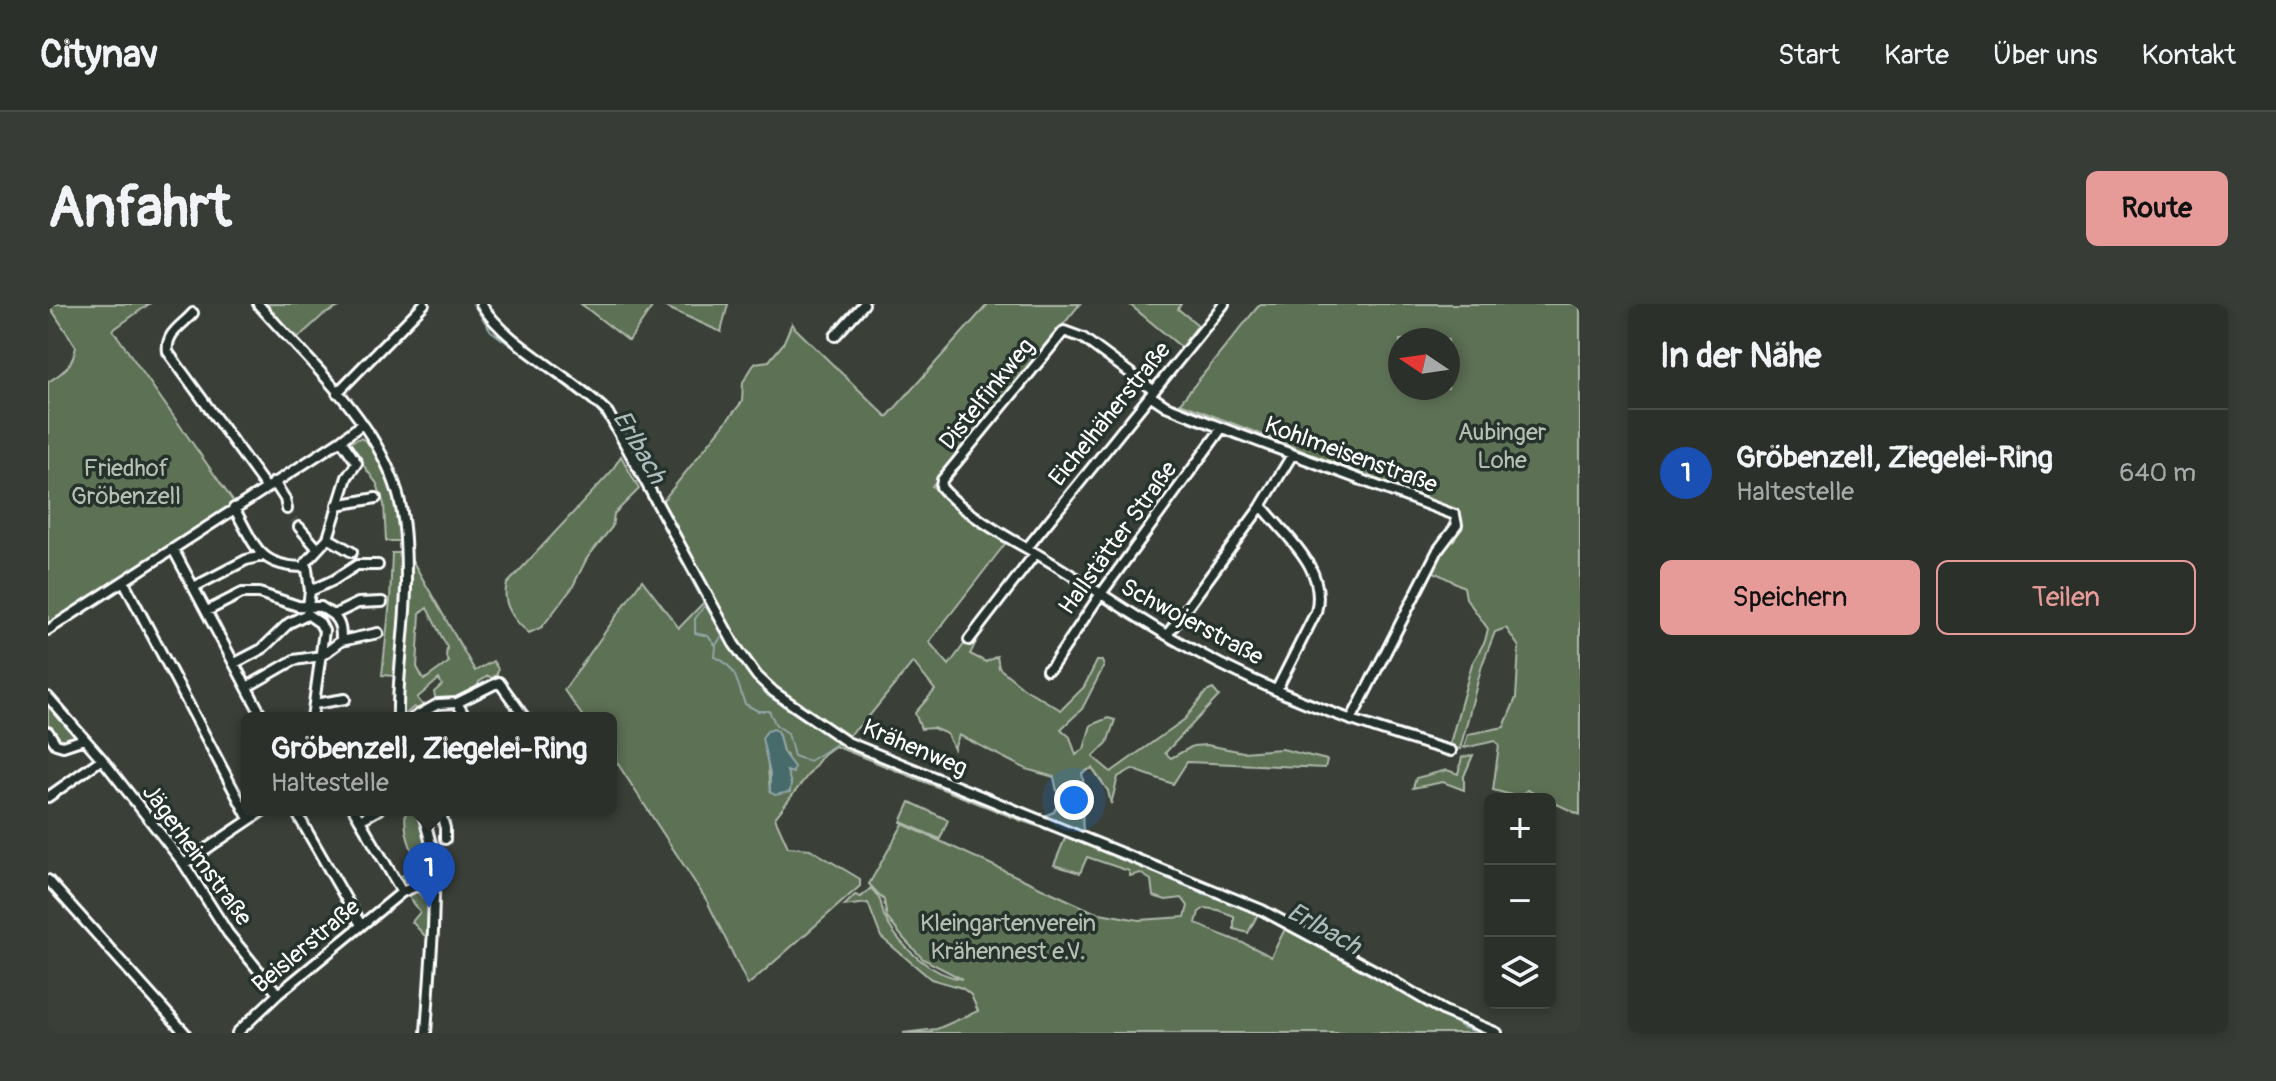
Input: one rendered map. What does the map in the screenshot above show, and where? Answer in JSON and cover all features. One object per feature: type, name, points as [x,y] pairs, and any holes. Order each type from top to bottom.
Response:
[{"type":"street","points":[[258,304],[362,424],[380,451],[395,484],[404,522],[406,586],[397,687],[398,712]]},
{"type":"street","points":[[337,393],[424,304]]},
{"type":"street","name":"Krähenweg","points":[[481,304],[488,315],[512,337],[589,393],[608,413],[734,644],[757,676],[791,706],[866,751],[1262,910],[1444,1011],[1497,1033]]},
{"type":"street","points":[[835,336],[864,304]]},
{"type":"street","name":"Eichelhäherstraße","points":[[969,640],[1031,551],[1224,304]]},
{"type":"street","points":[[193,313],[171,334],[166,342],[168,352],[285,499],[287,509]]},
{"type":"street","name":"Kohlmeisenstraße","points":[[1064,331],[1083,338],[1166,406],[1455,515],[1458,519],[1457,525],[1438,550],[1351,720]]},
{"type":"street","name":"Distelfinkweg","points":[[941,482],[1064,331]]},
{"type":"street","points":[[48,630],[362,424]]},
{"type":"street","name":"Hallstätter Straße","points":[[1047,670],[1222,428]]},
{"type":"street","points":[[308,610],[310,591],[305,567],[308,558],[328,538],[347,477],[357,463],[341,440]]},
{"type":"street","points":[[1167,635],[1260,508],[1292,455]]},
{"type":"street","name":"Schwojerstraße","points":[[941,482],[945,493],[1100,596],[1167,635],[1277,689],[1351,720],[1451,751]]},
{"type":"street","points":[[337,505],[376,498]]},
{"type":"street","points":[[234,508],[262,556],[285,566],[305,567]]},
{"type":"street","points":[[1260,508],[1265,510],[1315,573],[1318,587],[1316,612],[1277,689]]},
{"type":"street","points":[[299,527],[317,548]]},
{"type":"street","points":[[328,538],[352,552]]},
{"type":"street","points":[[173,549],[260,712]]},
{"type":"street","points":[[194,587],[238,564],[262,556]]},
{"type":"street","points":[[310,591],[357,565],[378,565]]},
{"type":"street","points":[[124,582],[241,804]]},
{"type":"street","points":[[207,611],[242,593],[259,593],[308,610],[324,631],[313,712]]},
{"type":"street","points":[[333,615],[358,603],[382,602]]},
{"type":"street","points":[[235,663],[262,649],[308,610],[321,607],[338,620],[341,641]]},
{"type":"street","points":[[247,687],[294,660],[321,656],[341,641],[378,633]]},
{"type":"street","points":[[424,712],[438,704],[457,703],[499,682],[521,712]]},
{"type":"street","name":"Jägerheimstraße","points":[[48,697],[102,759],[184,864],[228,933],[278,994]]},
{"type":"street","points":[[314,704],[345,699]]},
{"type":"street","points":[[457,703],[462,712]]},
{"type":"street","points":[[48,732],[56,744],[63,746],[84,739]]},
{"type":"street","points":[[48,797],[102,759]]},
{"type":"street","points":[[184,864],[254,816]]},
{"type":"street","points":[[298,816],[361,925]]},
{"type":"street","points":[[358,816],[402,892]]},
{"type":"street","points":[[360,820],[367,816]]},
{"type":"street","points":[[424,816],[435,859],[426,1033]]},
{"type":"street","points":[[441,816],[445,839]]},
{"type":"street","name":"Beislerstraße","points":[[237,1033],[278,994],[402,892],[435,878]]},
{"type":"street","points":[[48,880],[185,1033]]},
{"type":"green space","name":"Friedhof Gröbenzell","points":[[48,304],[149,304],[113,330],[235,504],[48,626],[48,382],[66,368],[76,347]]},
{"type":"green space","points":[[267,304],[345,304],[323,315],[299,337],[288,330]]},
{"type":"green space","points":[[581,304],[654,304],[629,341]]},
{"type":"green space","points":[[659,304],[728,304],[721,332]]},
{"type":"green space","name":"Kleingartenverein Krähennest e.V.","points":[[988,304],[1080,304],[932,486],[1005,544],[929,642],[949,665],[965,643],[976,642],[970,654],[986,662],[997,656],[999,668],[1025,689],[1061,710],[1084,687],[1097,661],[1102,661],[1104,666],[1082,709],[1061,729],[1070,737],[1076,755],[1084,749],[1091,725],[1108,718],[1115,720],[1107,743],[1093,757],[1111,772],[1185,719],[1206,692],[1213,689],[1219,696],[1165,753],[1171,758],[1193,746],[1207,745],[1243,752],[1282,749],[1327,760],[1325,768],[1187,762],[1173,784],[1132,769],[1118,777],[1111,804],[1108,791],[1092,768],[1082,773],[1084,836],[1284,916],[1289,922],[1453,1012],[1481,1024],[1481,1033],[903,1033],[937,1029],[978,1011],[971,995],[962,988],[931,979],[881,937],[868,903],[844,906],[855,895],[861,897],[871,888],[881,902],[887,922],[918,959],[939,972],[962,979],[923,959],[887,918],[884,900],[869,884],[903,824],[1094,912],[1139,920],[1185,917],[1188,906],[1182,898],[1166,900],[1153,896],[1151,880],[1140,873],[1130,876],[1129,871],[1087,857],[1080,873],[1054,865],[1066,836],[835,746],[824,754],[775,818],[788,847],[810,849],[860,879],[860,886],[748,985],[707,901],[617,763],[617,712],[580,712],[564,690],[642,580],[679,628],[706,600],[738,656],[768,693],[840,742],[759,674],[737,643],[661,503],[742,402],[743,382],[755,363],[769,361],[783,344],[792,323],[887,417]],"holes":[[[913,662],[935,690],[915,713],[921,729],[933,728],[947,734],[954,749],[959,735],[1026,769],[1054,777],[1059,801],[1054,812],[1039,818],[866,748],[847,737],[866,720]],[[778,732],[787,756],[787,775],[791,784],[770,792],[767,755]],[[1205,908],[1234,916],[1234,929],[1248,933],[1259,912],[1287,925],[1271,957],[1196,923],[1199,912]]]},
{"type":"green space","points":[[1129,304],[1181,304],[1178,309],[1198,325],[1181,347]]},
{"type":"green space","name":"Aubinger Lohe","points":[[1260,304],[1580,304],[1580,815],[1556,804],[1556,793],[1527,790],[1524,793],[1504,793],[1493,790],[1499,745],[1495,741],[1464,748],[1468,734],[1504,727],[1516,698],[1519,647],[1506,628],[1495,632],[1482,665],[1460,749],[1449,747],[1472,664],[1488,629],[1466,598],[1464,587],[1432,571],[1456,510],[1180,403]]},
{"type":"green space","points":[[360,438],[377,454],[384,468],[394,499],[400,541],[386,541],[384,504],[377,484],[347,443]]},
{"type":"green space","points":[[621,456],[639,489],[614,514],[612,527],[587,558],[572,588],[542,627],[529,633],[518,623],[507,605],[507,584],[611,472]]},
{"type":"green space","points":[[392,553],[400,553],[400,604],[394,676],[382,675]]},
{"type":"green space","points":[[412,560],[475,671],[493,661],[498,669],[492,678],[488,676],[459,699],[436,701],[434,692],[442,685],[439,679],[417,698],[423,705],[434,702],[420,710],[414,707],[408,712],[401,712]],"holes":[[[427,608],[447,647],[449,662],[424,680],[417,667],[420,613]]]},
{"type":"green space","points":[[48,701],[77,734],[74,739],[62,744],[48,732]]},
{"type":"green space","points":[[1473,755],[1464,776],[1464,790],[1443,782],[1413,788],[1416,778],[1447,770],[1458,774],[1462,757]]},
{"type":"green space","points":[[910,802],[948,820],[940,839],[901,822]]},
{"type":"green space","points":[[406,816],[418,816],[431,869],[430,873],[412,884],[398,877],[403,875],[406,879],[419,871],[417,867],[421,864],[413,852]]},
{"type":"green space","points":[[416,891],[429,904],[427,938],[412,922],[420,912],[408,895]]},
{"type":"water","points":[[774,729],[778,732],[783,752],[794,767],[793,773],[787,771],[790,792],[775,795],[770,792],[770,774],[762,738],[767,731]]},
{"type":"waterway","name":"Erlbach","points":[[473,304],[491,331],[595,408],[609,426],[705,605],[695,619],[695,633],[708,636],[716,646],[715,657],[732,671],[745,704],[758,711],[769,711],[776,725],[788,733],[794,756],[809,761],[838,743],[1153,872]]},
{"type":"waterway","name":"Erlbach","points":[[705,605],[735,655],[768,696],[837,742]]},
{"type":"waterway","name":"Erlbach","points":[[716,645],[723,634]]},
{"type":"waterway","name":"Erlbach","points":[[1158,874],[1207,895]]},
{"type":"waterway","name":"Erlbach","points":[[1211,896],[1258,914]]},
{"type":"waterway","name":"Erlbach","points":[[1262,916],[1277,922]]},
{"type":"waterway","name":"Erlbach","points":[[1307,939],[1368,974]]},
{"type":"waterway","name":"Erlbach","points":[[1374,977],[1464,1028],[1480,1033]]},
{"type":"tunnel","points":[[287,509],[299,527]]},
{"type":"place","name":"Gröbenzell, Ziegelei-Ring","points":[[429,908]]}]
